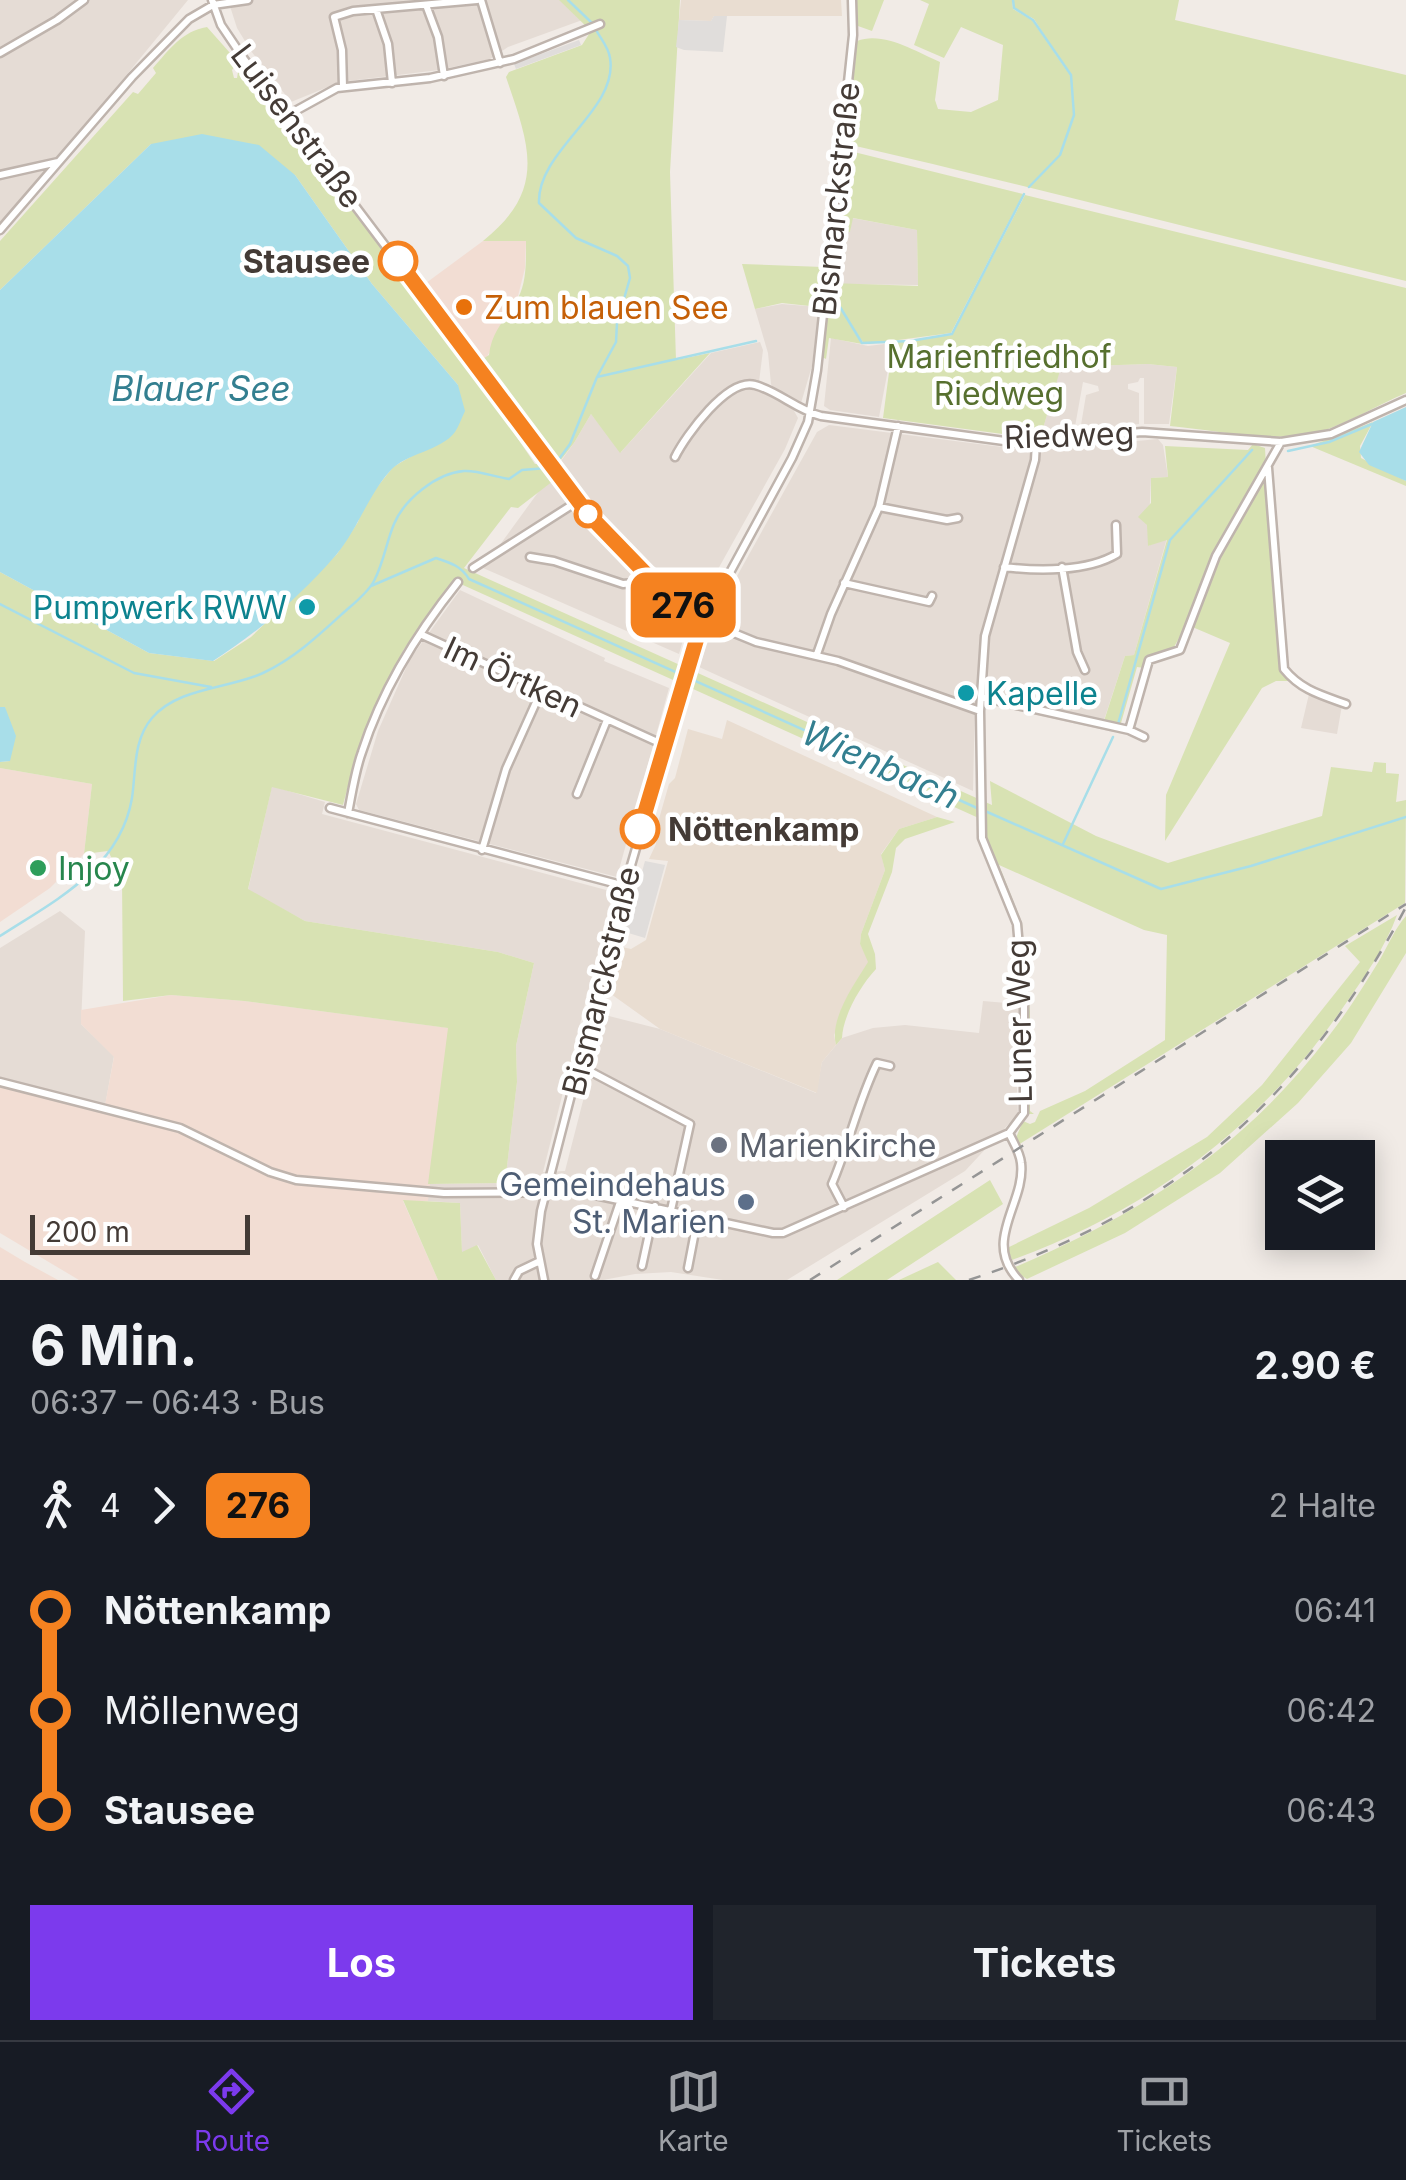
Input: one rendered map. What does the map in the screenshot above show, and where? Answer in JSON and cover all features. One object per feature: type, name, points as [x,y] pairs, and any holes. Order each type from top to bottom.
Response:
[{"type":"street","points":[[0,53],[84,0]]},
{"type":"street","points":[[0,230],[132,77],[189,19],[213,2],[248,0]]},
{"type":"street","points":[[343,87],[342,50],[334,16],[376,9],[479,0],[500,62]]},
{"type":"street","name":"Bismarckstraße","points":[[708,612],[792,458],[810,412],[818,370],[847,92],[852,0]]},
{"type":"street","name":"Luisenstraße","points":[[213,2],[221,26],[578,501],[646,574],[696,616]]},
{"type":"street","points":[[426,6],[438,37],[444,76]]},
{"type":"street","points":[[376,9],[388,44],[392,82]]},
{"type":"street","points":[[288,115],[316,97],[343,87],[444,76],[500,62],[600,24]]},
{"type":"street","points":[[0,174],[59,162]]},
{"type":"street","name":"Riedweg","points":[[675,456],[683,440],[736,386],[757,385],[810,412],[1036,443],[1142,432],[1281,442],[1331,434],[1406,400]]},
{"type":"street","points":[[817,654],[879,507],[898,426]]},
{"type":"street","points":[[1269,441],[1272,456]]},
{"type":"street","points":[[1128,730],[1149,660],[1180,650],[1216,556],[1281,442]]},
{"type":"street","name":"Luner Weg","points":[[1018,1280],[1002,1242],[1022,1170],[1010,1132],[1024,1113],[1025,1040],[1017,924],[984,847],[980,697],[985,636],[1036,443]]},
{"type":"street","points":[[1268,467],[1284,669],[1310,692],[1346,704]]},
{"type":"street","points":[[473,568],[578,501]]},
{"type":"street","points":[[879,507],[947,520],[958,518]]},
{"type":"street","points":[[1004,567],[1084,566],[1117,554],[1116,525]]},
{"type":"street","points":[[530,557],[623,584],[634,583],[646,574]]},
{"type":"street","points":[[1062,567],[1077,652],[1086,670]]},
{"type":"street","points":[[348,813],[362,752],[397,672],[458,582]]},
{"type":"street","points":[[844,584],[929,602],[932,596]]},
{"type":"street","points":[[708,612],[712,624],[700,628],[696,616],[708,612]]},
{"type":"street","points":[[712,624],[756,642],[817,654],[980,710]]},
{"type":"street","name":"Bismarckstraße","points":[[544,1280],[538,1231],[547,1192],[625,886],[700,628]]},
{"type":"street","name":"Im Örtken","points":[[420,634],[664,745]]},
{"type":"street","points":[[482,850],[506,770],[542,689]]},
{"type":"street","points":[[980,697],[1128,730],[1144,737]]},
{"type":"street","name":"Im Örtken","points":[[577,794],[606,720]]},
{"type":"street","points":[[330,808],[625,886]]},
{"type":"street","points":[[844,1207],[832,1184],[867,1083],[877,1063],[890,1066]]},
{"type":"street","points":[[580,1066],[690,1124],[671,1210]]},
{"type":"street","points":[[0,1082],[180,1128],[270,1172],[296,1180],[444,1193],[574,1191],[783,1233],[1010,1132]]},
{"type":"street","points":[[596,1276],[621,1199]]},
{"type":"street","points":[[642,1266],[655,1206]]},
{"type":"street","points":[[688,1268],[698,1216]]},
{"type":"street","points":[[514,1280],[519,1270],[540,1261]]},
{"type":"shaded area","points":[[0,0],[188,0],[0,229]]},
{"type":"shaded area","points":[[228,0],[566,0],[585,19],[508,47],[490,59],[439,70],[340,82],[291,102],[251,51],[237,28]]},
{"type":"shaded area","points":[[681,0],[841,0],[842,16],[714,16],[711,21],[679,20]]},
{"type":"shaded area","points":[[714,16],[727,16],[723,52],[676,47],[679,20],[711,21]]},
{"type":"shaded area","points":[[579,40],[581,45],[516,69],[514,64]]},
{"type":"shaded area","points":[[852,218],[917,230],[918,285],[831,284],[837,230],[850,232]]},
{"type":"shaded area","points":[[483,241],[526,241],[525,268],[515,308],[485,360],[481,360],[425,287]]},
{"type":"shaded area","points":[[782,304],[819,307],[812,366],[801,403],[775,392],[771,384],[768,353],[755,309]]},
{"type":"shaded area","points":[[831,338],[868,346],[893,343],[879,417],[824,406]]},
{"type":"shaded area","points":[[760,342],[761,391],[793,409],[798,418],[785,449],[688,623],[679,654],[483,568],[591,414],[621,452],[711,353]]},
{"type":"shaded area","points":[[1060,367],[1177,367],[1169,424],[1144,424],[1144,378],[1140,378],[1128,384],[1128,389],[1139,393],[1139,424],[1080,431],[1086,395],[1099,391],[1098,386],[1083,382],[1074,432],[1046,433],[1044,425]]},
{"type":"shaded area","points":[[829,425],[1018,449],[1158,439],[1163,445],[1168,477],[1151,478],[1148,546],[1167,538],[1134,655],[1125,656],[1104,720],[1115,723],[1113,732],[975,701],[973,791],[699,667],[721,605],[817,432]]},
{"type":"shaded area","points":[[460,590],[605,658],[604,661],[669,688],[617,877],[359,810],[356,804],[378,731],[410,659]]},
{"type":"shaded area","points":[[1309,694],[1342,705],[1337,734],[1301,728]]},
{"type":"shaded area","points":[[727,720],[937,817],[899,829],[881,854],[885,870],[861,934],[860,944],[869,962],[834,1035],[836,1045],[822,1062],[817,1093],[660,1029],[611,994],[622,947],[631,949],[646,940],[668,861],[649,859],[688,729],[722,739]]},
{"type":"shaded area","points":[[0,768],[92,784],[84,854],[50,888],[0,922]]},
{"type":"shaded area","points":[[272,786],[325,802],[322,814],[610,891],[612,896],[543,1172],[565,1171],[605,1015],[660,1029],[816,1093],[822,1062],[842,1038],[873,1028],[905,1025],[979,1033],[983,1001],[1019,1004],[1020,1042],[1015,1043],[1018,1114],[965,1171],[787,1280],[723,1280],[671,1272],[603,1280],[496,1280],[478,1245],[462,1253],[460,1203],[428,1201],[428,1184],[505,1183],[517,1082],[516,1046],[534,963],[498,952],[305,921],[248,890]]},
{"type":"shaded area","points":[[645,861],[665,865],[645,938],[625,932]]},
{"type":"shaded area","points":[[60,911],[85,931],[81,1024],[114,1056],[105,1106],[0,1077],[0,948]]},
{"type":"shaded area","points":[[171,995],[449,1028],[428,1201],[403,1201],[438,1280],[79,1280],[0,1233],[0,1077],[105,1105],[114,1057],[81,1024],[81,1010]]},
{"type":"shaded area","points":[[0,1247],[25,1262],[58,1280],[0,1280]]},
{"type":"green space","points":[[559,0],[680,0],[670,172],[676,360],[710,353],[620,453],[591,414],[549,475],[553,481],[518,508],[511,507],[464,568],[992,805],[990,781],[1096,836],[1168,863],[1322,816],[1331,767],[1372,772],[1374,762],[1386,763],[1386,773],[1399,774],[1396,802],[1406,800],[1405,903],[1018,1145],[1015,1140],[1023,1121],[1035,1122],[1040,1111],[1085,1091],[1165,1040],[1167,935],[1144,930],[999,865],[1022,923],[1030,1012],[1030,1111],[1034,1114],[1029,1114],[1021,926],[986,841],[983,820],[454,581],[404,649],[357,752],[343,805],[272,787],[248,889],[305,921],[498,952],[534,963],[516,1046],[517,1082],[505,1183],[428,1184],[448,1028],[244,1001],[171,995],[123,1001],[122,878],[108,851],[84,854],[92,784],[0,768],[0,762],[10,761],[5,707],[0,707],[0,572],[149,653],[214,661],[251,637],[337,554],[358,522],[363,505],[393,467],[417,453],[458,385],[372,284],[295,175],[151,144],[0,290],[0,241],[133,92],[138,94],[171,48],[183,37],[207,27],[238,62],[232,70],[234,78],[238,72],[245,72],[473,366],[487,387],[478,380],[535,464],[545,463],[555,454],[481,360],[489,355],[497,331],[521,292],[526,241],[483,241],[517,203],[528,165],[521,124],[506,77],[509,72],[582,45],[591,31]]},
{"type":"green space","points":[[855,0],[884,0],[872,31],[858,26]]},
{"type":"green space","points":[[920,0],[1012,0],[1013,9],[1032,20],[1067,71],[1034,19],[1014,8],[1014,0],[1179,0],[1175,20],[1406,75],[1406,281],[847,144],[857,41],[889,41],[940,62],[935,100],[938,109],[971,112],[998,100],[1003,45],[961,27],[944,58],[914,45],[929,4]]},
{"type":"green space","points":[[846,150],[1023,194],[951,333],[868,344],[848,322],[862,344],[829,338],[826,359],[822,357]],"holes":[[[853,218],[917,230],[918,286],[831,283],[837,231],[850,232]]]},
{"type":"green space","name":"Marienfriedhof Riedweg","points":[[1025,195],[1406,288],[1406,393],[1319,432],[1284,437],[1245,435],[1170,426],[1177,367],[1061,367],[1044,425],[1048,434],[1010,435],[883,418],[893,342],[952,335]]},
{"type":"green space","points":[[742,264],[823,267],[819,307],[782,303],[755,309]]},
{"type":"green space","points":[[1373,422],[1360,446],[1361,458],[1406,481],[1406,486],[1310,446]]},
{"type":"green space","points":[[1253,444],[1265,448],[1266,467],[1214,555],[1168,658],[1137,667],[1121,723],[1118,730],[1114,729],[1115,723],[1104,721],[1125,656],[1134,655],[1167,540],[1148,546],[1147,525],[1138,517],[1151,503],[1151,478],[1168,477],[1165,446],[1248,450]]},
{"type":"green space","points":[[1266,475],[1282,670],[1291,681],[1276,681],[1262,688],[1165,841],[1166,795],[1230,643],[1190,626],[1218,557]]},
{"type":"green space","points":[[937,817],[955,822],[905,839],[896,848],[892,872],[868,934],[876,969],[853,1002],[842,1038],[836,1045],[840,1013],[868,962],[860,944],[861,934],[885,870],[881,855],[899,829]]},
{"type":"green space","points":[[1397,915],[1367,973],[1312,1050],[1239,1126],[1155,1190],[1062,1240],[1012,1260],[1007,1248],[1089,1208],[1207,1137],[1262,1085],[1360,962],[1345,946]]},
{"type":"green space","points":[[1406,916],[1406,953],[1351,1043],[1298,1103],[1220,1173],[1125,1233],[1027,1279],[1014,1271],[1013,1268],[1104,1225],[1146,1200],[1225,1145],[1296,1077],[1335,1028]]},
{"type":"green space","points":[[990,1180],[1003,1204],[887,1280],[837,1280]]},
{"type":"green space","points":[[403,1200],[460,1203],[462,1252],[477,1245],[496,1280],[438,1280]]},
{"type":"green space","points":[[938,1262],[956,1280],[899,1280]]},
{"type":"water","name":"Blauer See","points":[[202,134],[259,145],[295,175],[372,284],[458,385],[465,411],[449,438],[390,471],[344,545],[294,599],[213,661],[149,653],[0,572],[0,290],[151,144]]},
{"type":"water","points":[[1406,407],[1406,481],[1369,465],[1359,452],[1373,422]]},
{"type":"water","points":[[0,707],[5,707],[16,736],[10,761],[0,762]]},
{"type":"waterway","points":[[568,0],[592,23]]},
{"type":"waterway","points":[[1013,0],[1014,8],[1033,20],[1071,75],[1074,115],[1060,155],[1029,187]]},
{"type":"waterway","points":[[559,459],[570,444],[616,342],[617,323],[630,278],[628,266],[617,256],[576,238],[539,203],[551,165],[591,113],[609,77],[609,54],[596,30]]},
{"type":"waterway","points":[[830,299],[837,302],[862,343],[952,334],[1024,194]]},
{"type":"waterway","points":[[597,377],[756,341]]},
{"type":"waterway","points":[[1288,451],[1329,442],[1372,424]]},
{"type":"waterway","points":[[1118,724],[1170,540],[1252,450]]},
{"type":"waterway","points":[[0,936],[62,896],[99,864],[114,845],[132,798],[141,736],[163,708],[190,694],[263,673],[314,639],[371,586],[399,515],[432,482],[464,471],[509,479],[522,470],[547,468]]},
{"type":"waterway","name":"Wienbach","points":[[371,586],[436,558],[459,568],[469,579],[977,808]]},
{"type":"waterway","points":[[0,604],[134,673],[211,687]]},
{"type":"waterway","points":[[1063,844],[1113,737]]},
{"type":"waterway","name":"Wienbach","points":[[985,811],[1161,889],[1251,866],[1406,817]]},
{"type":"railway","points":[[810,1280],[1406,904]]},
{"type":"railway","points":[[969,1280],[1043,1252],[1110,1220],[1171,1182],[1226,1140],[1277,1091],[1324,1036],[1406,907]]},
{"type":"bus line","name":"276","points":[[398,261],[588,514],[646,574],[696,616],[700,628],[640,829]]},
{"type":"place","name":"Stausee","points":[[398,261]]},
{"type":"place","name":"Zum blauen See","points":[[464,307]]},
{"type":"place","name":"Pumpwerk RWW","points":[[307,607]]},
{"type":"place","name":"Kapelle","points":[[966,693]]},
{"type":"place","name":"Nöttenkamp","points":[[640,829]]},
{"type":"place","name":"Injoy","points":[[38,868]]},
{"type":"place","name":"Marienkirche","points":[[719,1145]]},
{"type":"place","name":"Gemeindehaus St. Marien","points":[[746,1202]]}]
